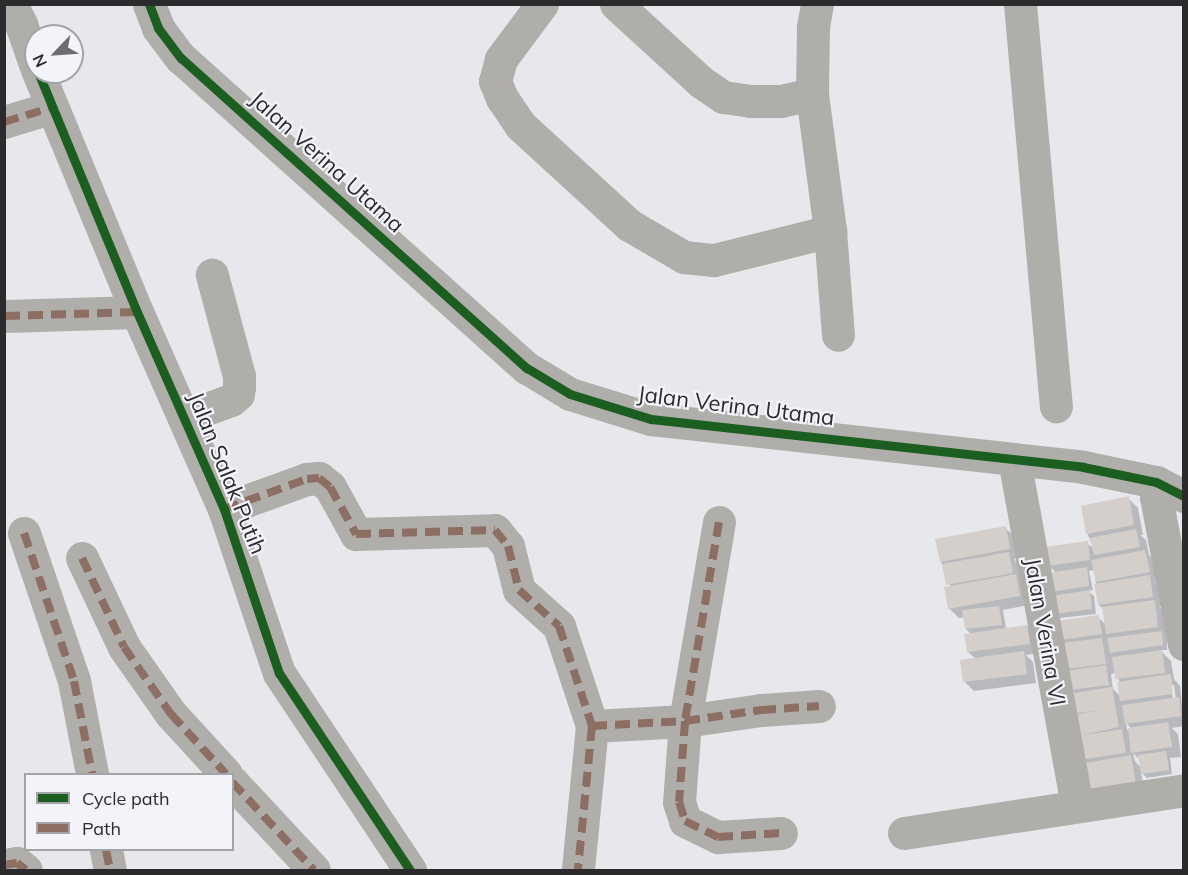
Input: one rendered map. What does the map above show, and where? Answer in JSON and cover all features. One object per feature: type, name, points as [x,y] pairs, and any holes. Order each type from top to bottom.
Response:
[{"type":"street","points":[[5,4],[15,12],[24,33]]},
{"type":"street","name":"Jalan Verina Utama","points":[[148,4],[158,28],[181,58],[527,368],[570,394],[651,419],[1083,466],[1170,489]]},
{"type":"street","points":[[542,4],[501,59],[495,81],[501,98],[520,125],[629,225],[684,257],[714,260],[830,231]]},
{"type":"street","points":[[616,4],[701,81],[723,97],[750,101],[781,101],[812,94]]},
{"type":"street","points":[[816,4],[813,27],[812,94],[830,231],[838,335]]},
{"type":"street","points":[[1020,4],[1056,406]]},
{"type":"street","name":"Jalan Salak Putih","points":[[42,84],[50,108],[137,312],[224,509],[279,673],[410,870]]},
{"type":"street","points":[[4,122],[50,108]]},
{"type":"street","points":[[185,417],[231,400],[238,394],[239,376],[212,276]]},
{"type":"street","points":[[5,316],[137,312]]},
{"type":"street","name":"Jalan Verina VI","points":[[1014,459],[1077,804]]},
{"type":"street","points":[[224,509],[307,479],[319,478],[330,488],[356,534],[495,530],[508,546],[519,590],[559,626],[592,726],[578,870]]},
{"type":"street","points":[[1170,489],[1156,497],[1184,644]]},
{"type":"street","points":[[719,522],[685,721],[679,801],[685,821],[718,837],[781,833]]},
{"type":"street","points":[[24,533],[74,681],[92,773]]},
{"type":"street","points":[[82,558],[124,647],[171,714],[225,773]]},
{"type":"street","points":[[592,726],[685,721],[761,710],[819,706]]},
{"type":"street","points":[[234,784],[314,870]]},
{"type":"street","points":[[904,833],[1077,804],[1184,790]]},
{"type":"street","points":[[106,851],[110,870]]},
{"type":"street","points":[[4,864],[17,863],[26,870]]},
{"type":"building","points":[[1129,496],[1134,525],[1086,534],[1081,506]]},
{"type":"building","points":[[1006,526],[1010,549],[940,562],[935,539]]},
{"type":"building","points":[[1136,529],[1140,547],[1094,555],[1090,538]]},
{"type":"building","points":[[1088,541],[1090,560],[1047,566],[1044,547]]},
{"type":"building","points":[[1145,550],[1150,572],[1096,582],[1091,560]]},
{"type":"building","points":[[1009,552],[1013,573],[946,585],[942,564]]},
{"type":"building","points":[[1087,567],[1089,586],[1050,592],[1047,573]]},
{"type":"building","points":[[1016,574],[1020,596],[948,609],[944,587]]},
{"type":"building","points":[[1150,575],[1153,597],[1098,605],[1094,584]]},
{"type":"building","points":[[1090,590],[1092,609],[1054,614],[1052,596]]},
{"type":"building","points":[[1155,600],[1158,627],[1106,634],[1102,607]]},
{"type":"building","points":[[999,606],[1002,625],[965,629],[962,610]]},
{"type":"building","points":[[1099,615],[1102,634],[1059,640],[1056,621]]},
{"type":"building","points":[[1027,625],[1030,644],[967,652],[964,634]]},
{"type":"building","points":[[1162,631],[1163,645],[1110,653],[1107,638]]},
{"type":"building","points":[[1102,638],[1106,664],[1066,669],[1062,643]]},
{"type":"building","points":[[1162,650],[1165,673],[1115,679],[1112,657]]},
{"type":"building","points":[[1024,651],[1027,674],[963,682],[960,660]]},
{"type":"building","points":[[1106,665],[1109,685],[1069,690],[1067,671]]},
{"type":"building","points":[[1171,674],[1173,694],[1120,701],[1117,682]]},
{"type":"building","points":[[1112,687],[1119,727],[1078,736],[1122,729],[1126,753],[1078,760],[1071,716],[1098,710],[1072,714],[1069,694]]},
{"type":"building","points":[[1179,697],[1181,716],[1125,724],[1122,705]]},
{"type":"building","points":[[1168,722],[1172,747],[1131,753],[1128,728]]},
{"type":"building","points":[[1166,751],[1169,770],[1141,774],[1138,755]]},
{"type":"building","points":[[1131,755],[1137,791],[1081,801],[1075,765]]},
{"type":"marked path","points":[[4,122],[50,108]]},
{"type":"marked path","points":[[5,316],[137,312]]},
{"type":"marked path","points":[[224,509],[307,479],[319,478],[330,487],[356,534],[495,530],[508,546],[519,590],[559,626],[592,726],[578,870]]},
{"type":"marked path","points":[[719,522],[685,721],[679,802],[685,821],[718,837],[781,833]]},
{"type":"marked path","points":[[24,533],[74,681],[92,773]]},
{"type":"marked path","points":[[82,558],[124,647],[171,714],[225,773]]},
{"type":"marked path","points":[[592,726],[685,721],[761,710],[819,706]]},
{"type":"marked path","points":[[234,784],[314,870]]},
{"type":"marked path","points":[[106,851],[110,870]]},
{"type":"marked path","points":[[4,865],[17,863],[26,870]]},
{"type":"cycle path","points":[[149,4],[158,28],[181,58],[527,368],[570,394],[651,419],[1083,467],[1156,482],[1184,496]]},
{"type":"cycle path","points":[[43,84],[137,312],[224,509],[279,673],[410,870]]}]
